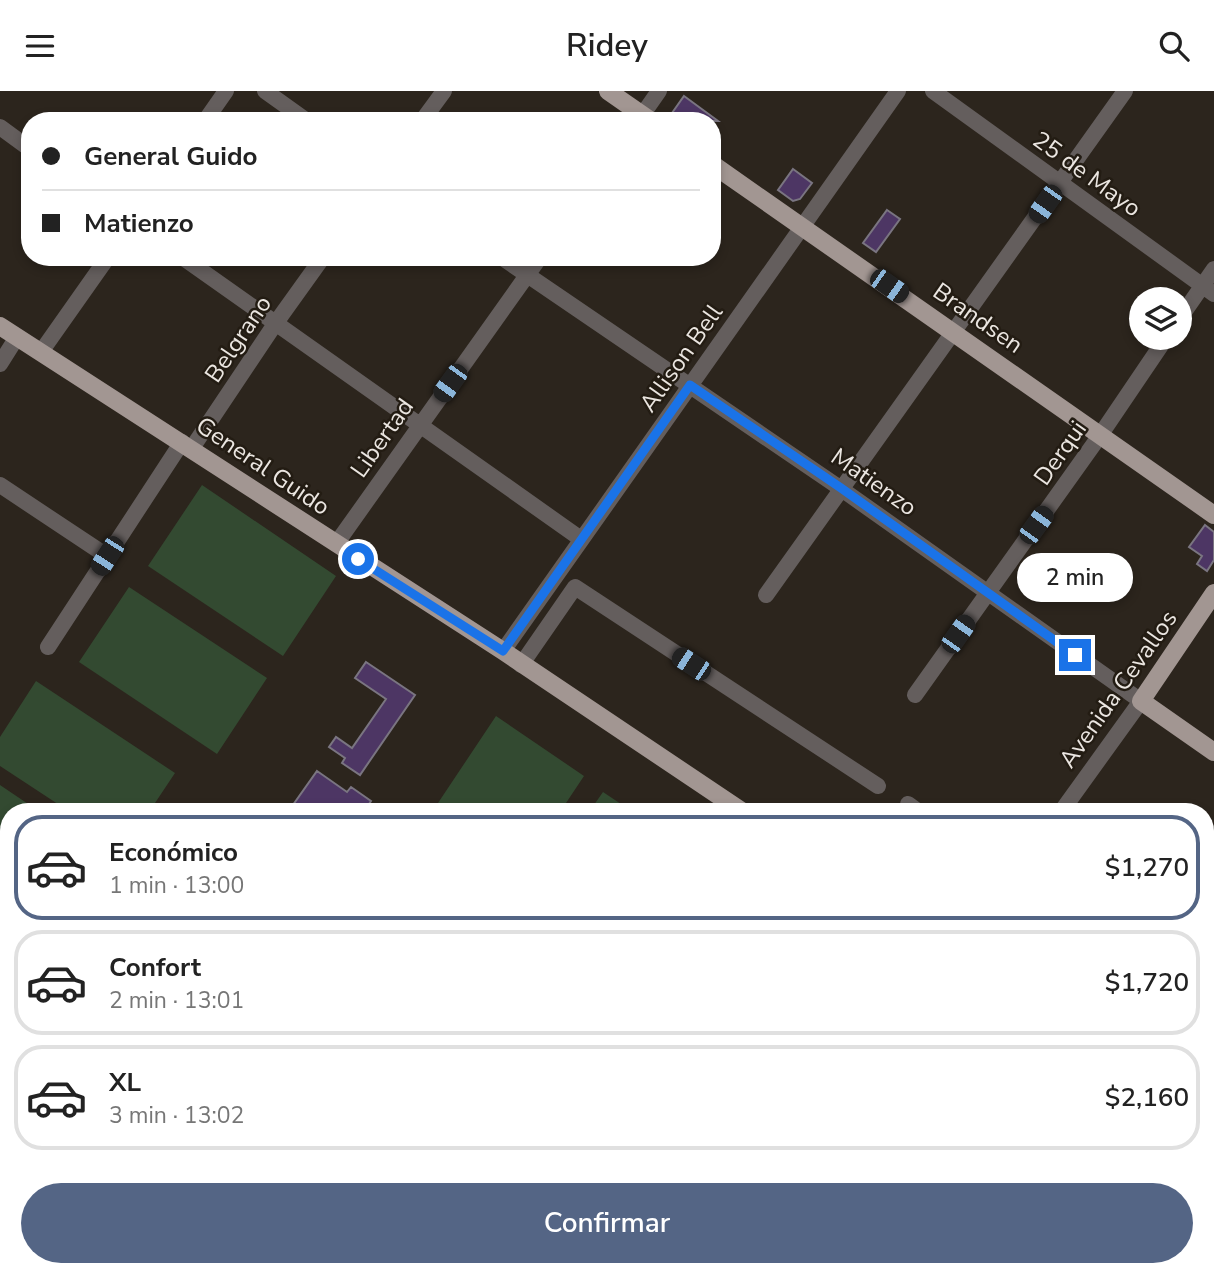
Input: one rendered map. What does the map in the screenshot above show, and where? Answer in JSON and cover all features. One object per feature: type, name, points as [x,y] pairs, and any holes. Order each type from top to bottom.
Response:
[{"type":"main road","points":[[608,91],[635,112]]},
{"type":"main road","name":"Brandsen","points":[[721,170],[1214,515]]},
{"type":"main road","name":"General Guido","points":[[0,326],[503,651],[730,803]]},
{"type":"main road","name":"Avenida Cevallos","points":[[1141,701],[1214,593]]},
{"type":"main road","name":"Matienzo","points":[[1141,701],[1214,752]]},
{"type":"street","points":[[211,112],[226,91]]},
{"type":"street","points":[[265,91],[294,112]]},
{"type":"street","points":[[429,112],[444,91]]},
{"type":"street","points":[[648,112],[659,91]]},
{"type":"street","name":"Allison Bell","points":[[503,651],[898,91]]},
{"type":"street","name":"25 de Mayo","points":[[933,91],[1208,290]]},
{"type":"street","points":[[766,595],[1125,91]]},
{"type":"street","points":[[0,127],[21,142]]},
{"type":"street","points":[[41,352],[102,266]]},
{"type":"street","points":[[194,266],[581,539]]},
{"type":"street","name":"Belgrano","points":[[48,647],[107,556],[317,266]]},
{"type":"street","name":"Matienzo","points":[[514,266],[841,488],[1141,701]]},
{"type":"street","name":"Libertad","points":[[336,544],[534,266]]},
{"type":"street","points":[[1192,306],[1208,290],[1214,269]]},
{"type":"street","points":[[0,365],[18,337]]},
{"type":"street","name":"Derqui","points":[[915,695],[1158,350]]},
{"type":"street","points":[[0,485],[107,556]]},
{"type":"street","points":[[521,665],[575,587],[878,786]]},
{"type":"street","name":"Avenida Cevallos","points":[[1067,803],[1141,701]]},
{"type":"green space","points":[[202,485],[336,576],[283,656],[148,566]]},
{"type":"green space","points":[[129,587],[267,678],[217,754],[79,662]]},
{"type":"green space","points":[[36,681],[175,773],[155,803],[56,803],[0,766],[0,737]]},
{"type":"green space","points":[[496,716],[584,776],[566,803],[438,803]]},
{"type":"green space","points":[[0,785],[27,803],[0,803]]},
{"type":"green space","points":[[603,792],[620,803],[595,803]]},
{"type":"building","points":[[684,96],[706,112],[673,112]]},
{"type":"building","points":[[793,169],[812,183],[800,199],[793,201],[778,190]]},
{"type":"building","points":[[887,210],[900,219],[876,252],[863,243]]},
{"type":"building","points":[[1205,525],[1214,532],[1214,560],[1207,571],[1197,564],[1202,556],[1189,547]]},
{"type":"building","points":[[366,662],[415,695],[360,775],[342,763],[345,758],[329,747],[336,737],[352,748],[386,699],[355,678]]},
{"type":"building","points":[[317,771],[347,792],[351,787],[371,801],[370,803],[294,803]]},
{"type":"route","points":[[358,559],[503,651],[690,385],[841,488],[1075,655]]}]
